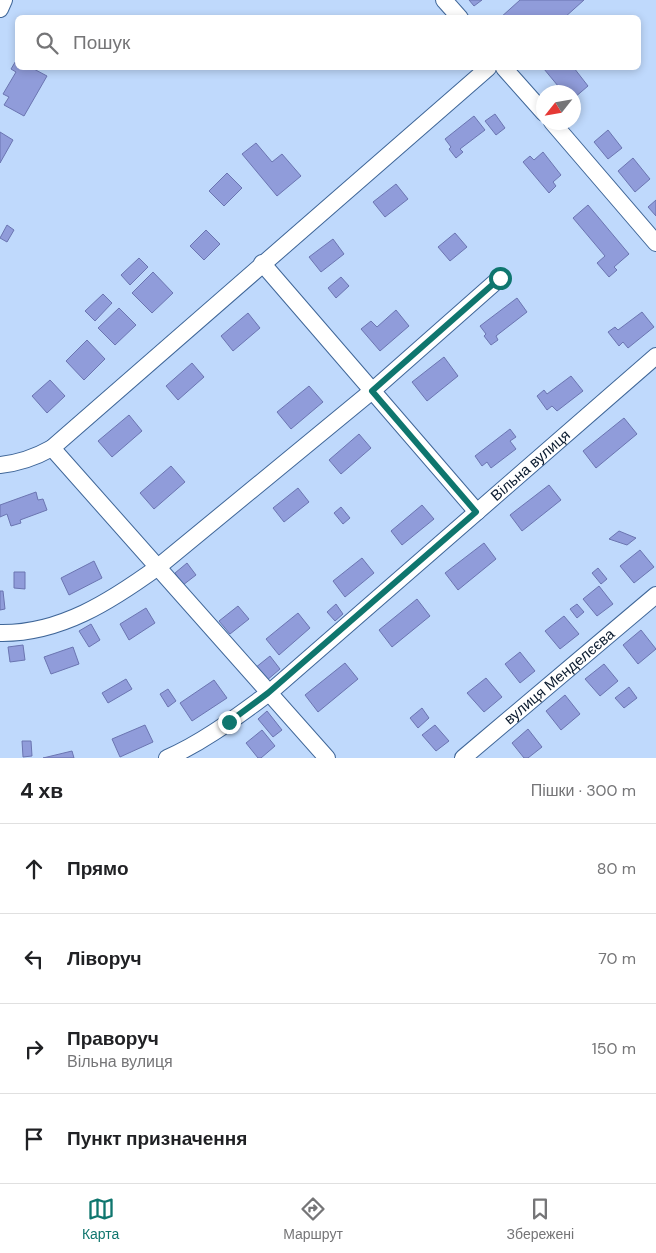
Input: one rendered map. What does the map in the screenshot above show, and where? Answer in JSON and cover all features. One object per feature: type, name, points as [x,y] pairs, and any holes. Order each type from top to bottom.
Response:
[{"type":"street","points":[[0,9],[4,0]]},
{"type":"street","points":[[444,0],[457,15]]},
{"type":"street","points":[[0,465],[38,456],[52,448],[486,70]]},
{"type":"street","points":[[506,70],[536,104]]},
{"type":"street","points":[[559,130],[656,243]]},
{"type":"street","points":[[262,263],[476,512]]},
{"type":"street","points":[[0,633],[44,628],[87,613],[125,591],[158,567],[372,391],[500,278]]},
{"type":"street","name":"Вільна вулиця","points":[[168,758],[184,751],[229,722],[268,693],[656,356]]},
{"type":"street","points":[[52,448],[268,693],[328,758]]},
{"type":"street","name":"вулиця Менделєєва","points":[[463,758],[656,595]]},
{"type":"building","points":[[469,0],[482,0],[474,6]]},
{"type":"building","points":[[520,0],[584,0],[567,15],[503,15]]},
{"type":"building","points":[[15,62],[15,70],[36,70],[47,76],[24,116],[4,105],[9,97],[3,94],[16,72],[11,69]]},
{"type":"building","points":[[545,70],[576,70],[588,86],[581,92],[581,85],[557,85]]},
{"type":"building","points":[[495,114],[505,128],[496,135],[485,121]]},
{"type":"building","points":[[474,116],[485,130],[460,149],[463,152],[456,158],[449,149],[451,147],[445,139]]},
{"type":"building","points":[[608,130],[622,148],[608,159],[594,142]]},
{"type":"building","points":[[0,132],[13,140],[0,163]]},
{"type":"building","points":[[256,143],[272,162],[282,154],[301,176],[277,196],[242,154]]},
{"type":"building","points":[[543,152],[561,175],[553,182],[556,186],[549,193],[523,162],[530,156],[534,160]]},
{"type":"building","points":[[633,158],[650,179],[635,192],[618,171]]},
{"type":"building","points":[[227,173],[242,188],[224,206],[209,191]]},
{"type":"building","points":[[396,184],[408,199],[385,217],[373,202]]},
{"type":"building","points":[[656,200],[656,216],[648,207]]},
{"type":"building","points":[[588,205],[629,254],[614,267],[617,270],[609,277],[597,263],[605,256],[573,218]]},
{"type":"building","points":[[7,225],[14,230],[7,242],[0,238]]},
{"type":"building","points":[[206,230],[220,244],[204,260],[190,246]]},
{"type":"building","points":[[455,233],[467,247],[450,261],[438,247]]},
{"type":"building","points":[[333,239],[344,254],[321,272],[309,257]]},
{"type":"building","points":[[139,258],[148,267],[130,285],[121,275]]},
{"type":"building","points":[[153,272],[173,293],[152,313],[132,293]]},
{"type":"building","points":[[341,277],[349,286],[336,298],[328,288]]},
{"type":"building","points":[[103,294],[112,303],[95,321],[85,311]]},
{"type":"building","points":[[517,298],[527,312],[496,336],[498,340],[491,345],[484,336],[486,334],[480,326]]},
{"type":"building","points":[[119,308],[136,325],[115,345],[98,328]]},
{"type":"building","points":[[396,310],[409,326],[380,351],[361,329],[371,321],[377,327]]},
{"type":"building","points":[[642,312],[654,327],[628,348],[623,342],[619,346],[608,332],[615,327],[618,330]]},
{"type":"building","points":[[248,313],[260,328],[233,351],[221,336]]},
{"type":"building","points":[[87,340],[105,359],[84,380],[66,361]]},
{"type":"building","points":[[444,357],[458,376],[427,401],[412,382]]},
{"type":"building","points":[[192,363],[204,377],[178,400],[166,386]]},
{"type":"building","points":[[571,376],[583,391],[557,411],[552,406],[547,410],[537,396],[544,390],[547,394]]},
{"type":"building","points":[[50,380],[65,396],[47,413],[32,396]]},
{"type":"building","points":[[309,386],[323,402],[291,429],[277,412]]},
{"type":"building","points":[[129,415],[142,431],[112,457],[98,441]]},
{"type":"building","points":[[624,418],[637,434],[596,468],[583,451]]},
{"type":"building","points":[[510,429],[516,437],[510,441],[516,449],[491,468],[487,462],[482,466],[475,456]]},
{"type":"building","points":[[359,434],[371,448],[341,474],[329,460]]},
{"type":"building","points":[[171,466],[185,482],[154,509],[140,493]]},
{"type":"building","points":[[549,485],[561,500],[522,531],[510,515]]},
{"type":"building","points":[[298,488],[309,502],[284,522],[273,508]]},
{"type":"building","points":[[36,492],[38,500],[43,499],[47,510],[20,520],[21,523],[11,526],[7,514],[0,517],[0,505]]},
{"type":"building","points":[[422,505],[434,519],[402,545],[391,531]]},
{"type":"building","points":[[341,507],[350,518],[343,524],[334,513]]},
{"type":"building","points":[[619,531],[636,538],[627,545],[609,539]]},
{"type":"building","points":[[484,543],[496,559],[458,590],[445,573]]},
{"type":"building","points":[[640,550],[654,567],[634,583],[620,566]]},
{"type":"building","points":[[362,558],[374,573],[345,597],[333,581]]},
{"type":"building","points":[[94,561],[102,578],[69,595],[61,578]]},
{"type":"building","points":[[187,563],[196,575],[183,585],[175,573]]},
{"type":"building","points":[[598,568],[607,579],[601,584],[592,573]]},
{"type":"building","points":[[14,572],[25,572],[25,589],[14,588]]},
{"type":"building","points":[[599,586],[613,604],[597,616],[583,599]]},
{"type":"building","points":[[0,591],[3,591],[5,609],[0,610]]},
{"type":"building","points":[[417,599],[430,616],[392,647],[379,630]]},
{"type":"building","points":[[336,604],[343,614],[335,621],[327,612]]},
{"type":"building","points":[[577,604],[584,612],[577,618],[570,609]]},
{"type":"building","points":[[238,606],[249,619],[230,634],[219,621]]},
{"type":"building","points":[[146,608],[155,623],[129,640],[120,624]]},
{"type":"building","points":[[298,613],[310,628],[279,655],[266,639]]},
{"type":"building","points":[[564,616],[579,634],[560,649],[545,631]]},
{"type":"building","points":[[91,624],[100,640],[89,647],[79,631]]},
{"type":"building","points":[[641,630],[656,649],[638,664],[623,645]]},
{"type":"building","points":[[23,645],[25,660],[10,662],[8,647]]},
{"type":"building","points":[[73,647],[79,664],[51,674],[44,657]]},
{"type":"building","points":[[520,652],[535,671],[520,683],[505,664]]},
{"type":"building","points":[[270,656],[280,669],[266,681],[255,668]]},
{"type":"building","points":[[345,663],[358,679],[318,712],[305,695]]},
{"type":"building","points":[[604,664],[618,681],[600,696],[585,679]]},
{"type":"building","points":[[486,678],[502,697],[484,712],[467,693]]},
{"type":"building","points":[[126,679],[132,689],[108,703],[102,693]]},
{"type":"building","points":[[214,680],[227,698],[192,721],[180,703]]},
{"type":"building","points":[[629,687],[637,698],[624,708],[615,698]]},
{"type":"building","points":[[168,689],[176,701],[168,707],[160,694]]},
{"type":"building","points":[[565,695],[580,714],[561,730],[546,711]]},
{"type":"building","points":[[422,708],[429,718],[418,728],[410,718]]},
{"type":"building","points":[[267,711],[282,730],[273,737],[258,719]]},
{"type":"building","points":[[145,725],[153,742],[120,757],[112,739]]},
{"type":"building","points":[[435,725],[449,741],[436,751],[422,735]]},
{"type":"building","points":[[528,729],[542,747],[528,758],[524,758],[512,743]]},
{"type":"building","points":[[262,730],[275,746],[261,758],[258,758],[246,743]]},
{"type":"building","points":[[22,741],[31,741],[32,756],[23,757]]},
{"type":"building","points":[[72,751],[74,758],[43,758]]},
{"type":"route","points":[[229,722],[268,693],[476,512],[372,391],[500,278]]}]
